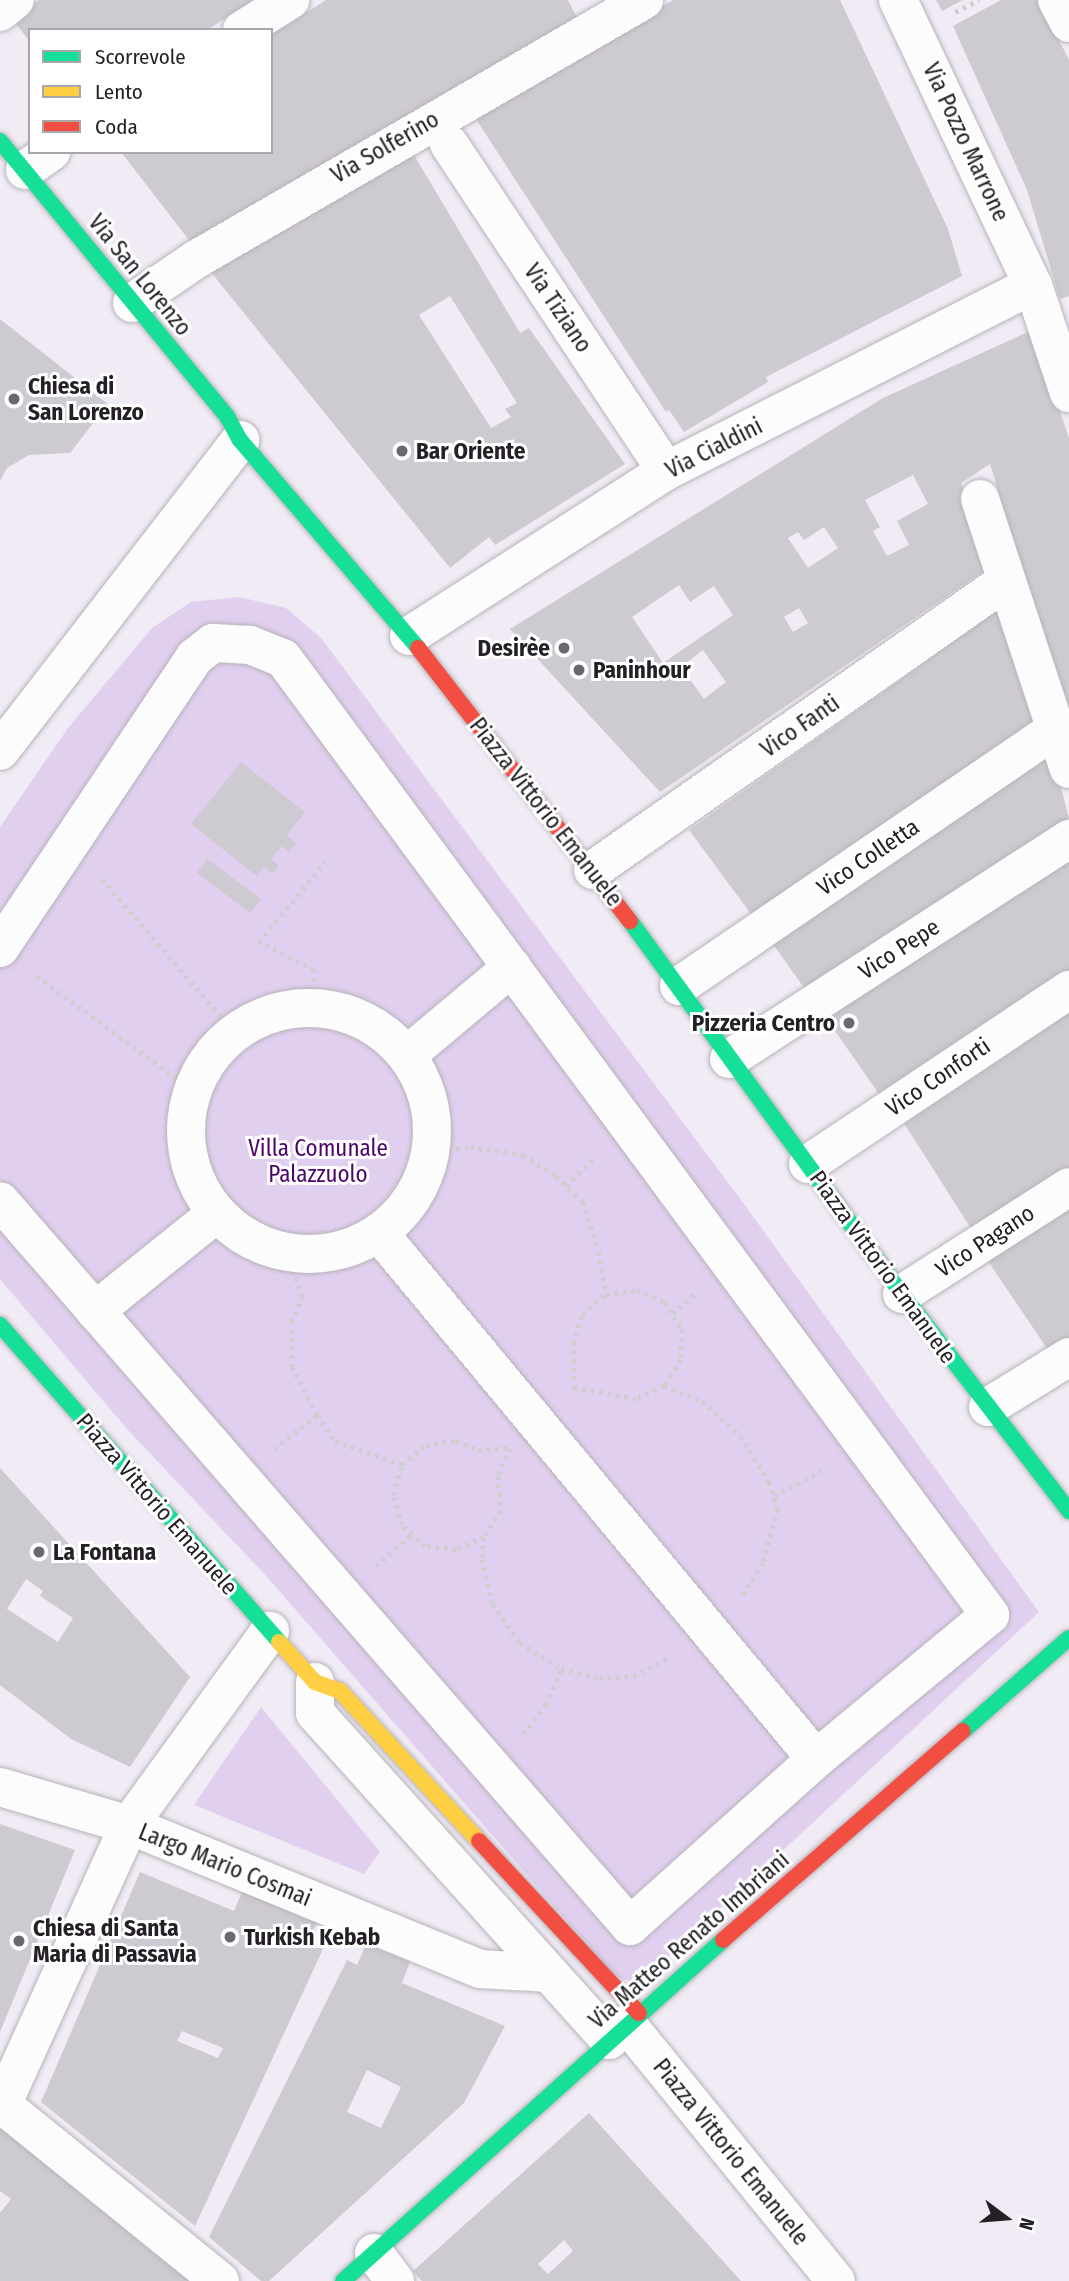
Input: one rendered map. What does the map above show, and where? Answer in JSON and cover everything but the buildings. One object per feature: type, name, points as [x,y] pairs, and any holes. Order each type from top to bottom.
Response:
[{"type":"street","points":[[0,12],[15,0]]},
{"type":"street","points":[[245,28],[290,0]]},
{"type":"street","name":"Via Solferino","points":[[132,303],[266,218],[644,0]]},
{"type":"street","name":"Via Pozzo Marrone","points":[[898,0],[1033,285],[1069,393]]},
{"type":"street","points":[[1057,0],[1069,23]]},
{"type":"street","name":"Via San Lorenzo","points":[[0,141],[38,161],[132,303],[227,415],[240,440]]},
{"type":"street","name":"Via Tiziano","points":[[449,144],[666,471]]},
{"type":"street","name":"Via Cialdini","points":[[409,636],[666,471],[1033,285]]},
{"type":"street","points":[[0,751],[240,440]]},
{"type":"street","name":"Piazza Vittorio Emanuele","points":[[240,440],[409,636],[593,870],[902,1294],[1069,1511]]},
{"type":"street","points":[[980,499],[1058,727],[1069,769]]},
{"type":"street","name":"Vico Fanti","points":[[593,870],[1006,581]]},
{"type":"street","points":[[0,948],[195,657],[213,643],[250,645],[283,658],[990,1615],[816,1759],[630,1926],[0,1201]]},
{"type":"street","name":"Vico Colletta","points":[[679,986],[1058,727]]},
{"type":"street","name":"Vico Pepe","points":[[729,1059],[1069,839]]},
{"type":"street","points":[[407,1055],[512,967]]},
{"type":"street","name":"Vico Conforti","points":[[808,1164],[1069,990]]},
{"type":"street","points":[[313,1007],[351,1014],[384,1032],[407,1055],[426,1088],[433,1120],[431,1152],[421,1184],[404,1211],[379,1233],[351,1248],[319,1254],[288,1253],[261,1245],[217,1213],[199,1186],[189,1155],[186,1122],[192,1090],[209,1058],[234,1032],[284,1009],[313,1007]]},
{"type":"street","name":"Vico Pagano","points":[[902,1294],[1069,1187]]},
{"type":"street","points":[[95,1311],[217,1213]]},
{"type":"street","points":[[379,1233],[816,1759]]},
{"type":"street","name":"Piazza Vittorio Emanuele","points":[[0,1325],[315,1682],[340,1691],[625,2026],[835,2281]]},
{"type":"street","points":[[988,1407],[1069,1357]]},
{"type":"street","name":"Largo Mario Cosmai","points":[[270,1632],[129,1825],[480,1969],[549,1973]]},
{"type":"street","name":"Via Matteo Renato Imbriani","points":[[343,2281],[384,2267],[625,2026],[1069,1638]]},
{"type":"street","name":"Piazza Vittorio Emanuele","points":[[315,1682],[316,1713],[549,1973],[625,2026]]},
{"type":"street","points":[[0,1787],[129,1825],[1,2104],[220,2281]]},
{"type":"path","points":[[70,841],[234,1032]]},
{"type":"path","points":[[313,1007],[314,970],[259,942],[325,862]]},
{"type":"path","points":[[0,948],[192,1090]]},
{"type":"path","points":[[431,1152],[470,1147],[523,1155],[556,1176],[583,1202],[599,1252],[606,1294]]},
{"type":"path","points":[[288,1253],[302,1297],[291,1322],[292,1367],[317,1415],[335,1441],[402,1465]]},
{"type":"path","points":[[637,1290],[665,1302],[682,1329],[681,1360],[664,1386],[636,1399],[574,1388],[573,1344],[582,1314],[606,1294],[637,1290]]},
{"type":"path","points":[[239,1476],[317,1415]]},
{"type":"path","points":[[456,1441],[478,1450],[510,1448],[498,1476],[501,1511],[484,1537],[456,1550],[425,1546],[402,1525],[393,1495],[402,1465],[426,1445],[456,1441]]},
{"type":"path","points":[[774,1496],[864,1445]]},
{"type":"path","points":[[489,1765],[511,1749],[546,1705],[561,1669]]},
{"type":"green space","name":"Villa Comunale Palazzuolo","points":[[239,597],[286,608],[321,638],[744,1204],[1039,1612],[646,1978],[634,1983],[615,1976],[267,1577],[127,1429],[0,1279],[0,827],[68,728],[152,628],[191,602]]},
{"type":"green space","points":[[261,1707],[380,1852],[364,1874],[194,1805]]},
{"type":"traffic: fast","points":[[0,141],[227,416],[240,440],[418,648]]},
{"type":"traffic: fast","points":[[630,921],[902,1294],[1069,1511]]},
{"type":"traffic: fast","points":[[0,1325],[279,1642]]},
{"type":"traffic: fast","points":[[963,1731],[1069,1638]]},
{"type":"traffic: fast","points":[[343,2281],[723,1940]]},
{"type":"traffic: slow","points":[[279,1642],[315,1682],[340,1691],[479,1841]]},
{"type":"traffic: jam","points":[[418,648],[630,921]]},
{"type":"traffic: jam","points":[[723,1940],[963,1731]]},
{"type":"traffic: jam","points":[[479,1841],[639,2013]]},
{"type":"place","name":"Chiesa di San Lorenzo","points":[[14,399]]},
{"type":"place","name":"Bar Oriente","points":[[402,451]]},
{"type":"place","name":"Desirèe","points":[[564,648]]},
{"type":"place","name":"Paninhour","points":[[579,670]]},
{"type":"place","name":"Pizzeria Centro","points":[[849,1023]]},
{"type":"place","name":"La Fontana","points":[[39,1552]]},
{"type":"place","name":"Turkish Kebab","points":[[230,1937]]},
{"type":"place","name":"Chiesa di Santa Maria di Passavia","points":[[19,1941]]}]
